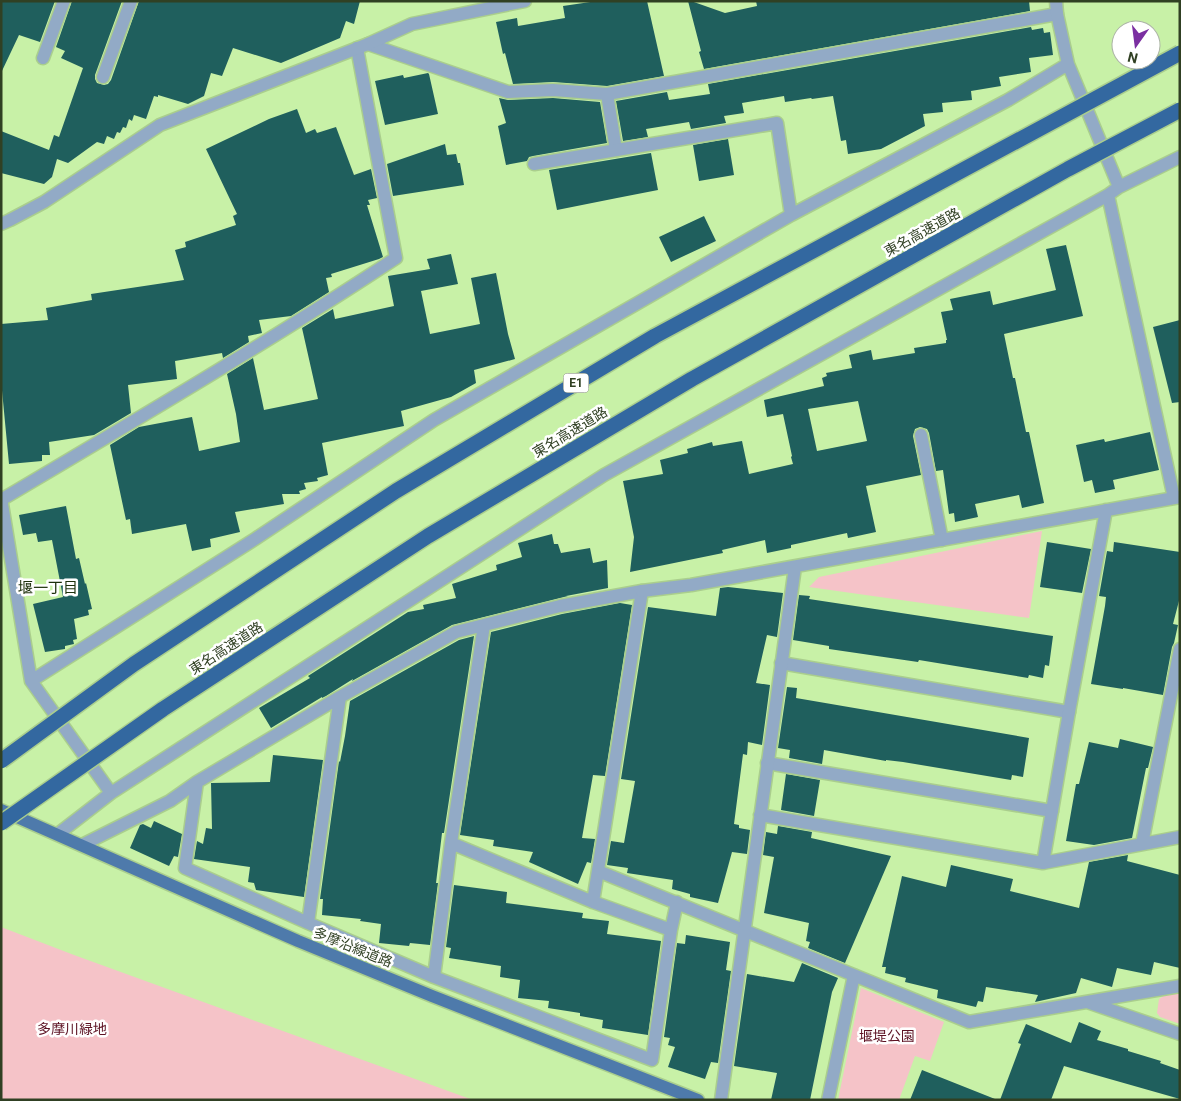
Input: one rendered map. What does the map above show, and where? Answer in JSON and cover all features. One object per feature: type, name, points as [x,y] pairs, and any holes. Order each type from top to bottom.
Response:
[{"type":"highway","name":"E1","points":[[1,761],[134,664],[396,491],[655,336],[1180,53]]},
{"type":"highway","name":"東名高速道路","points":[[1,823],[162,709],[428,536],[692,379],[1068,169],[1180,110]]},
{"type":"main road","name":"多摩沿線道路","points":[[1,810],[298,941],[432,996],[698,1100]]},
{"type":"street","points":[[43,58],[64,1]]},
{"type":"street","points":[[103,77],[131,1]]},
{"type":"street","points":[[1,224],[44,202],[160,125],[363,46],[412,24],[525,1]]},
{"type":"street","points":[[1056,1],[1068,64],[1119,187]]},
{"type":"street","points":[[363,46],[508,92],[553,90],[607,94],[1057,14]]},
{"type":"street","points":[[111,793],[31,681],[1,499],[197,384],[327,304],[396,258],[363,46]]},
{"type":"street","points":[[31,681],[255,539],[434,420],[791,215],[1008,100],[1068,64]]},
{"type":"street","points":[[607,94],[616,150]]},
{"type":"street","points":[[534,164],[777,123],[791,215]]},
{"type":"street","points":[[58,834],[111,793],[604,475],[1108,196],[1119,187],[1180,157]]},
{"type":"street","points":[[82,845],[170,801],[197,782],[340,697],[456,632],[560,606],[795,567],[1177,497],[1108,196]]},
{"type":"street","points":[[921,434],[942,540]]},
{"type":"street","points":[[1043,863],[1106,510]]},
{"type":"street","points":[[721,1100],[795,567]]},
{"type":"street","points":[[593,902],[642,591]]},
{"type":"street","points":[[434,977],[451,844],[484,625]]},
{"type":"street","points":[[1142,844],[1180,649]]},
{"type":"street","points":[[781,663],[1069,712]]},
{"type":"street","points":[[308,923],[340,697]]},
{"type":"street","points":[[768,763],[1052,811]]},
{"type":"street","points":[[197,782],[185,868],[434,977],[652,1060],[676,902]]},
{"type":"street","points":[[760,814],[1043,863],[1180,837]]},
{"type":"street","points":[[451,844],[593,902],[671,930]]},
{"type":"street","points":[[598,870],[969,1022],[1180,986]]},
{"type":"street","points":[[828,1100],[854,975]]},
{"type":"street","points":[[1087,1002],[1180,1034]]},
{"type":"green space","points":[[1042,531],[1029,618],[809,587],[819,577]]},
{"type":"green space","name":"多摩川緑地","points":[[1,927],[74,955],[473,1100],[1,1100]]},
{"type":"green space","name":"堰堤公園","points":[[861,988],[944,1022],[930,1061],[915,1056],[899,1100],[838,1100]]},
{"type":"green space","points":[[1180,993],[1180,1024],[1160,1017],[1157,1013],[1159,999],[1165,995]]},
{"type":"building","points":[[1,1],[55,1],[40,42],[19,35],[1,73]]},
{"type":"building","points":[[72,1],[122,1],[95,75],[97,83],[104,85],[108,84],[111,80],[139,1],[360,1],[354,24],[346,21],[340,38],[281,63],[233,48],[222,76],[211,73],[204,96],[188,104],[158,95],[158,97],[154,96],[146,119],[134,115],[132,121],[129,119],[126,128],[123,127],[120,133],[117,132],[114,139],[107,136],[104,144],[97,142],[68,163],[57,159],[52,177],[44,184],[1,173],[1,131],[49,150],[54,135],[59,137],[83,68],[61,58],[65,51],[56,47]]},
{"type":"building","points":[[597,1],[647,1],[664,76],[607,86],[553,82],[513,84],[505,53],[503,54],[496,22],[517,18],[518,26],[565,18],[563,6]]},
{"type":"building","points":[[688,1],[725,13],[757,6],[756,1],[1029,1],[1030,11],[704,69]]},
{"type":"building","points":[[1031,27],[1032,30],[1043,28],[1044,33],[1050,32],[1053,55],[1029,58],[1031,72],[999,77],[1001,86],[971,91],[972,100],[942,103],[943,112],[923,114],[925,126],[881,149],[848,154],[846,140],[841,141],[833,96],[785,102],[784,96],[742,103],[744,113],[724,116],[726,123],[691,129],[689,122],[646,129],[648,137],[623,141],[616,101],[667,92],[669,100],[710,94],[708,84]]},
{"type":"building","points":[[428,73],[438,114],[385,125],[375,81],[403,75],[404,78]]},
{"type":"building","points":[[499,98],[508,100],[553,98],[600,102],[607,143],[533,156],[529,157],[527,161],[506,165],[498,126],[506,123]]},
{"type":"building","points":[[297,109],[306,133],[315,129],[317,133],[336,127],[354,175],[371,169],[377,198],[368,200],[370,205],[367,205],[383,257],[331,274],[332,277],[326,278],[329,292],[291,316],[259,320],[262,333],[248,336],[249,342],[223,358],[222,353],[175,361],[177,379],[128,385],[131,413],[94,435],[49,442],[50,455],[42,455],[42,461],[9,464],[1,380],[1,324],[48,320],[46,308],[92,300],[91,294],[184,280],[175,250],[186,247],[185,242],[236,225],[233,216],[237,214],[206,149],[269,119]]},
{"type":"building","points":[[728,139],[734,175],[699,181],[693,145]]},
{"type":"building","points":[[445,144],[447,155],[456,154],[458,163],[460,163],[464,185],[393,196],[387,164]]},
{"type":"building","points":[[651,153],[658,190],[557,210],[549,170]]},
{"type":"building","points":[[704,216],[716,241],[671,262],[659,237]]},
{"type":"building","points":[[1066,245],[1083,316],[1004,334],[1026,432],[1029,432],[1044,503],[1022,508],[1019,495],[975,504],[978,517],[955,522],[954,513],[949,514],[943,470],[936,471],[929,433],[927,429],[920,427],[915,429],[913,436],[921,475],[866,486],[876,532],[848,538],[847,533],[791,545],[791,548],[767,553],[765,540],[722,550],[723,553],[630,572],[634,537],[623,481],[663,474],[660,460],[688,453],[687,449],[712,442],[713,446],[742,441],[749,474],[793,464],[783,414],[767,417],[764,400],[824,386],[822,378],[827,376],[826,373],[852,368],[849,355],[871,350],[873,360],[915,353],[914,348],[946,343],[941,312],[953,310],[950,299],[990,291],[993,305],[1056,290],[1046,249]],"holes":[[[858,401],[867,441],[817,451],[808,409]]]},
{"type":"building","points":[[451,254],[458,284],[421,291],[430,334],[480,324],[471,278],[496,273],[515,359],[474,370],[476,383],[451,397],[401,411],[404,426],[322,443],[328,475],[317,478],[318,481],[304,483],[306,489],[299,491],[300,494],[282,494],[284,504],[235,512],[240,532],[210,539],[211,547],[192,551],[186,524],[132,534],[130,519],[126,520],[110,445],[139,427],[192,417],[199,451],[240,442],[227,374],[253,358],[264,410],[318,399],[302,328],[333,309],[335,319],[394,306],[388,276],[430,269],[427,259]]},
{"type":"building","points":[[1180,320],[1180,402],[1172,403],[1153,327]]},
{"type":"building","points":[[1150,432],[1159,470],[1113,480],[1115,489],[1095,493],[1092,480],[1084,482],[1076,445],[1104,439],[1105,442]]},
{"type":"building","points":[[66,506],[76,559],[79,558],[92,609],[88,610],[89,615],[74,619],[77,639],[73,640],[74,644],[65,646],[65,649],[45,652],[33,604],[63,597],[52,540],[38,542],[36,533],[23,535],[19,515]]},
{"type":"building","points":[[552,534],[554,544],[558,544],[561,553],[590,548],[593,563],[607,560],[608,588],[566,596],[568,596],[452,625],[352,681],[353,679],[271,728],[259,708],[310,678],[308,676],[408,612],[424,609],[423,605],[456,598],[452,584],[497,570],[496,565],[522,557],[518,543]]},
{"type":"building","points":[[1047,542],[1091,549],[1082,593],[1040,587]]},
{"type":"building","points":[[1114,542],[1180,552],[1180,597],[1173,624],[1178,625],[1163,695],[1091,684],[1106,597],[1099,596],[1107,551],[1113,552]]},
{"type":"building","points":[[728,587],[783,593],[777,637],[767,635],[756,683],[770,685],[762,745],[748,742],[747,755],[743,754],[734,824],[739,825],[739,828],[750,830],[747,854],[732,852],[718,903],[690,897],[690,894],[672,889],[673,880],[627,873],[628,868],[607,865],[611,841],[624,843],[635,781],[621,779],[648,607],[716,616],[720,588]]},
{"type":"building","points":[[799,595],[810,596],[809,599],[1053,636],[1049,666],[1045,665],[1043,678],[1029,675],[1028,678],[919,660],[918,662],[829,649],[829,646],[793,640]]},
{"type":"building","points":[[620,603],[632,605],[605,776],[593,775],[582,838],[595,839],[591,863],[587,862],[578,884],[529,862],[533,852],[493,846],[494,840],[460,835],[491,632],[562,614]]},
{"type":"building","points":[[474,636],[444,833],[442,833],[430,945],[410,943],[409,946],[379,943],[381,924],[360,921],[361,919],[322,915],[323,899],[320,899],[339,761],[350,701],[459,640]]},
{"type":"building","points":[[787,687],[797,688],[796,698],[1029,738],[1023,777],[1012,775],[1011,780],[824,750],[822,764],[789,758],[790,750],[778,748]]},
{"type":"building","points":[[1120,739],[1153,747],[1148,768],[1146,768],[1132,838],[1094,845],[1066,841],[1076,784],[1079,784],[1089,742],[1118,748]]},
{"type":"building","points":[[273,755],[323,760],[304,897],[256,890],[254,883],[248,882],[250,867],[194,859],[197,841],[203,844],[206,828],[212,829],[211,783],[270,782]]},
{"type":"building","points":[[786,774],[820,780],[814,816],[781,810]]},
{"type":"building","points":[[154,821],[182,834],[178,857],[174,856],[169,866],[130,848],[140,825],[143,824],[151,828]]},
{"type":"building","points":[[778,826],[812,832],[811,838],[891,856],[845,963],[808,948],[810,942],[806,941],[809,923],[764,913],[774,857],[763,855],[766,832],[777,834]]},
{"type":"building","points":[[1128,855],[1127,861],[1180,875],[1180,968],[1154,962],[1151,975],[1117,968],[1112,987],[1081,978],[1076,993],[1035,1002],[1038,995],[986,987],[983,1002],[978,1001],[976,1007],[937,998],[938,990],[905,982],[906,978],[885,973],[886,967],[882,967],[902,876],[946,887],[951,865],[1013,879],[1010,891],[1079,908],[1089,862]]},
{"type":"building","points":[[454,885],[507,892],[506,903],[583,913],[582,918],[609,921],[607,934],[661,941],[648,1035],[602,1028],[603,1020],[580,1016],[580,1013],[548,1008],[549,1001],[518,998],[520,980],[500,977],[501,966],[449,958],[451,948],[446,947]]},
{"type":"building","points":[[686,935],[730,942],[726,970],[731,971],[718,1063],[711,1062],[705,1079],[668,1067],[675,1047],[668,1045],[670,1038],[664,1037],[677,943],[685,944]]},
{"type":"building","points":[[802,963],[838,978],[832,992],[810,1100],[771,1100],[777,1073],[734,1066],[747,974],[794,982]]},
{"type":"building","points":[[1079,1022],[1101,1031],[1097,1040],[1128,1049],[1128,1051],[1161,1061],[1160,1063],[1180,1070],[1180,1099],[1064,1066],[1051,1100],[1000,1100],[1021,1044],[1018,1043],[1026,1024],[1071,1043]]},
{"type":"building","points":[[922,1070],[995,1099],[995,1100],[910,1100]]},
{"type":"district","name":"堰一丁目","points":[[48,588]]}]
